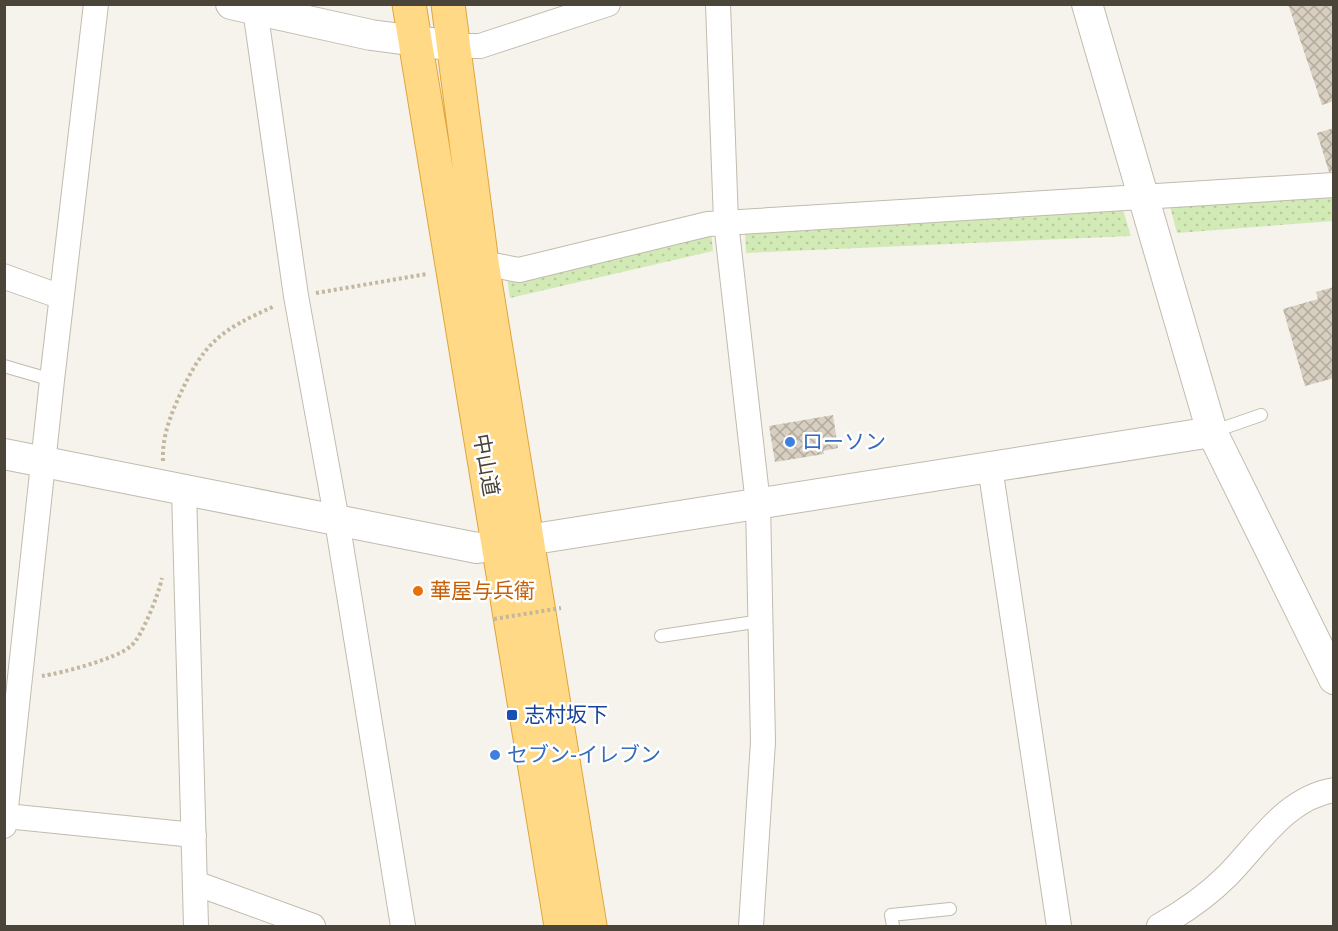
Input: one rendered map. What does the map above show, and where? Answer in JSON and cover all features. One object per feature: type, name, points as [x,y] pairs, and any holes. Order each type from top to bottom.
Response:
[{"type":"highway","name":"中山道","points":[[409,4],[414,41],[590,927]]},
{"type":"highway","name":"中山道","points":[[448,4],[482,263],[561,927]]},
{"type":"street","points":[[96,4],[52,380],[5,821],[194,835]]},
{"type":"street","points":[[403,927],[338,520],[243,7],[371,35],[454,46],[480,46],[608,4]]},
{"type":"street","points":[[718,4],[726,222],[758,504],[763,742],[751,927]]},
{"type":"street","points":[[1087,4],[1212,432],[1334,679]]},
{"type":"street","points":[[482,263],[519,270],[708,224],[726,222],[1334,185]]},
{"type":"street","points":[[4,454],[471,548],[1212,432]]},
{"type":"street","points":[[990,467],[1059,927]]},
{"type":"street","points":[[174,488],[194,835],[196,927]]},
{"type":"street","points":[[1165,925],[1209,893],[1287,811],[1307,799],[1334,790]]},
{"type":"street","points":[[195,883],[313,927]]},
{"type":"lane","points":[[4,270],[62,297]]},
{"type":"lane","points":[[4,283],[62,297]]},
{"type":"lane","points":[[4,366],[52,380]]},
{"type":"lane","points":[[1212,432],[1261,415]]},
{"type":"lane","points":[[661,636],[761,621]]},
{"type":"lane","points":[[893,927],[891,915],[950,909]]},
{"type":"path","points":[[174,488],[163,455],[169,417],[191,369],[204,350],[228,329],[296,296],[437,272]]},
{"type":"path","points":[[20,677],[69,672],[131,646],[150,614],[165,568]]},
{"type":"path","points":[[494,619],[561,608]]},
{"type":"green space","points":[[1333,195],[1333,221],[1177,233],[1170,207]]},
{"type":"green space","points":[[1123,210],[1131,236],[746,253],[745,231]]},
{"type":"green space","points":[[711,231],[713,251],[510,298],[507,278]]},
{"type":"building","points":[[1288,4],[1334,4],[1334,101],[1322,105]]},
{"type":"building","points":[[1334,128],[1334,171],[1329,172],[1317,133]]},
{"type":"building","points":[[1334,287],[1334,378],[1305,386],[1283,309],[1318,299],[1316,292]]},
{"type":"building","points":[[833,415],[838,448],[823,451],[824,454],[775,462],[769,426]]},
{"type":"place","name":"ローソン","points":[[790,442]]},
{"type":"place","name":"華屋与兵衛","points":[[418,591]]},
{"type":"place","name":"志村坂下","points":[[512,715]]},
{"type":"place","name":"セブン-イレブン","points":[[495,755]]}]
